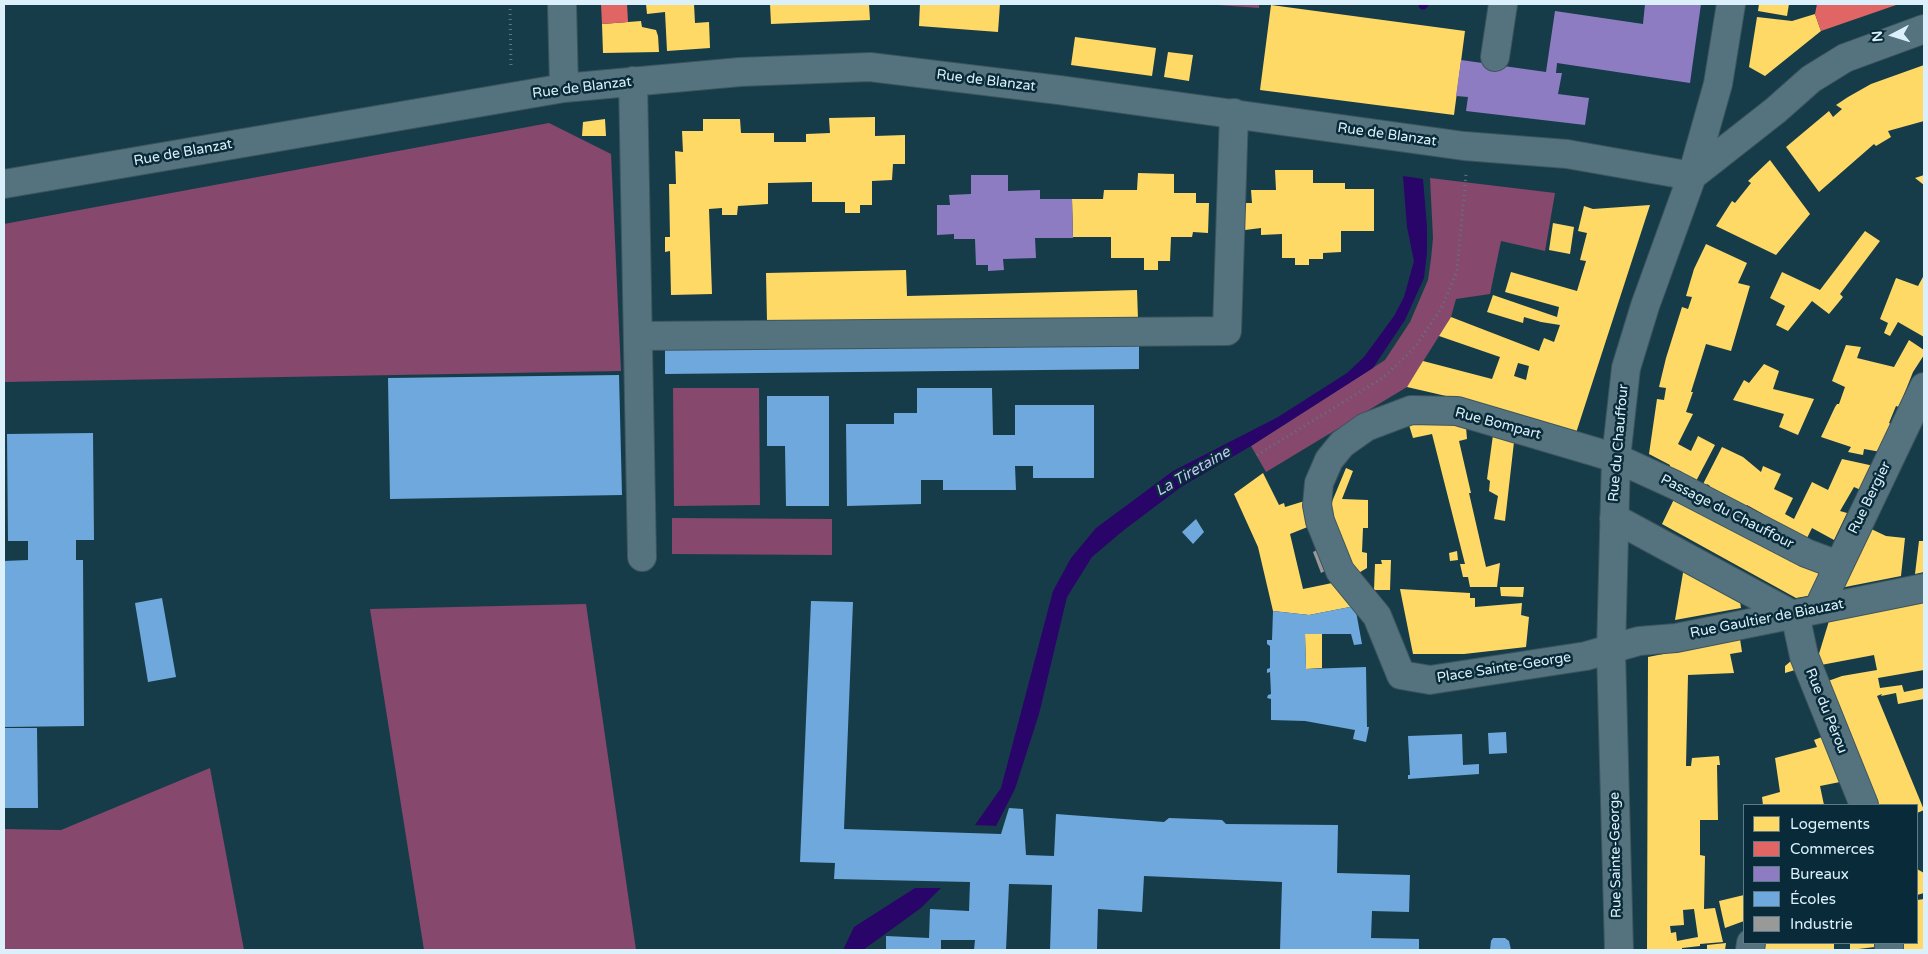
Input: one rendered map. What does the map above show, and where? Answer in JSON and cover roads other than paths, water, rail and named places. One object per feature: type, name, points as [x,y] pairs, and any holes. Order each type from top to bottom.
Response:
[{"type":"street","points":[[562,4],[564,88]]},
{"type":"street","points":[[1495,57],[1503,4]]},
{"type":"street","name":"Rue du Chauffour","points":[[1731,4],[1718,84],[1692,176],[1645,306],[1626,368],[1616,458],[1614,518],[1801,612]]},
{"type":"street","points":[[1692,176],[1776,110],[1810,79],[1845,58],[1924,29]]},
{"type":"street","name":"Rue de Blanzat","points":[[4,184],[564,88],[740,72],[870,67],[1234,113],[1464,146],[1567,154],[1692,176]]},
{"type":"street","points":[[633,81],[642,557]]},
{"type":"street","points":[[638,336],[1227,331],[1234,113]]},
{"type":"street","name":"Rue Bergier","points":[[1801,612],[1838,565],[1924,387]]},
{"type":"street","name":"Rue Bompart","points":[[1377,616],[1340,571],[1320,521],[1317,505],[1319,483],[1329,460],[1342,444],[1366,427],[1411,410],[1457,411],[1616,458]]},
{"type":"street","name":"Passage du Chauffour","points":[[1616,458],[1675,485],[1806,553],[1838,565]]},
{"type":"street","points":[[1611,650],[1614,518]]},
{"type":"street","name":"Rue Gaultier de Biauzat","points":[[1611,650],[1639,642],[1676,638],[1924,588]]},
{"type":"street","name":"Rue du Pérou","points":[[1801,612],[1804,656],[1864,804]]},
{"type":"street","name":"Place Sainte-George","points":[[1377,616],[1401,675],[1430,680],[1586,656],[1611,650]]},
{"type":"street","name":"Rue Sainte-George","points":[[1611,650],[1619,950]]},
{"type":"water","name":"La Tiretaine","points":[[1403,176],[1423,179],[1427,227],[1427,253],[1424,278],[1405,320],[1373,368],[1251,446],[1181,487],[1092,557],[1067,597],[1039,714],[1015,789],[996,826],[975,825],[1001,788],[1053,591],[1071,558],[1096,528],[1173,471],[1278,417],[1347,373],[1364,357],[1394,316],[1404,297],[1414,261],[1407,227]]},
{"type":"water","points":[[915,888],[941,888],[921,908],[863,950],[843,950],[854,927]]}]
